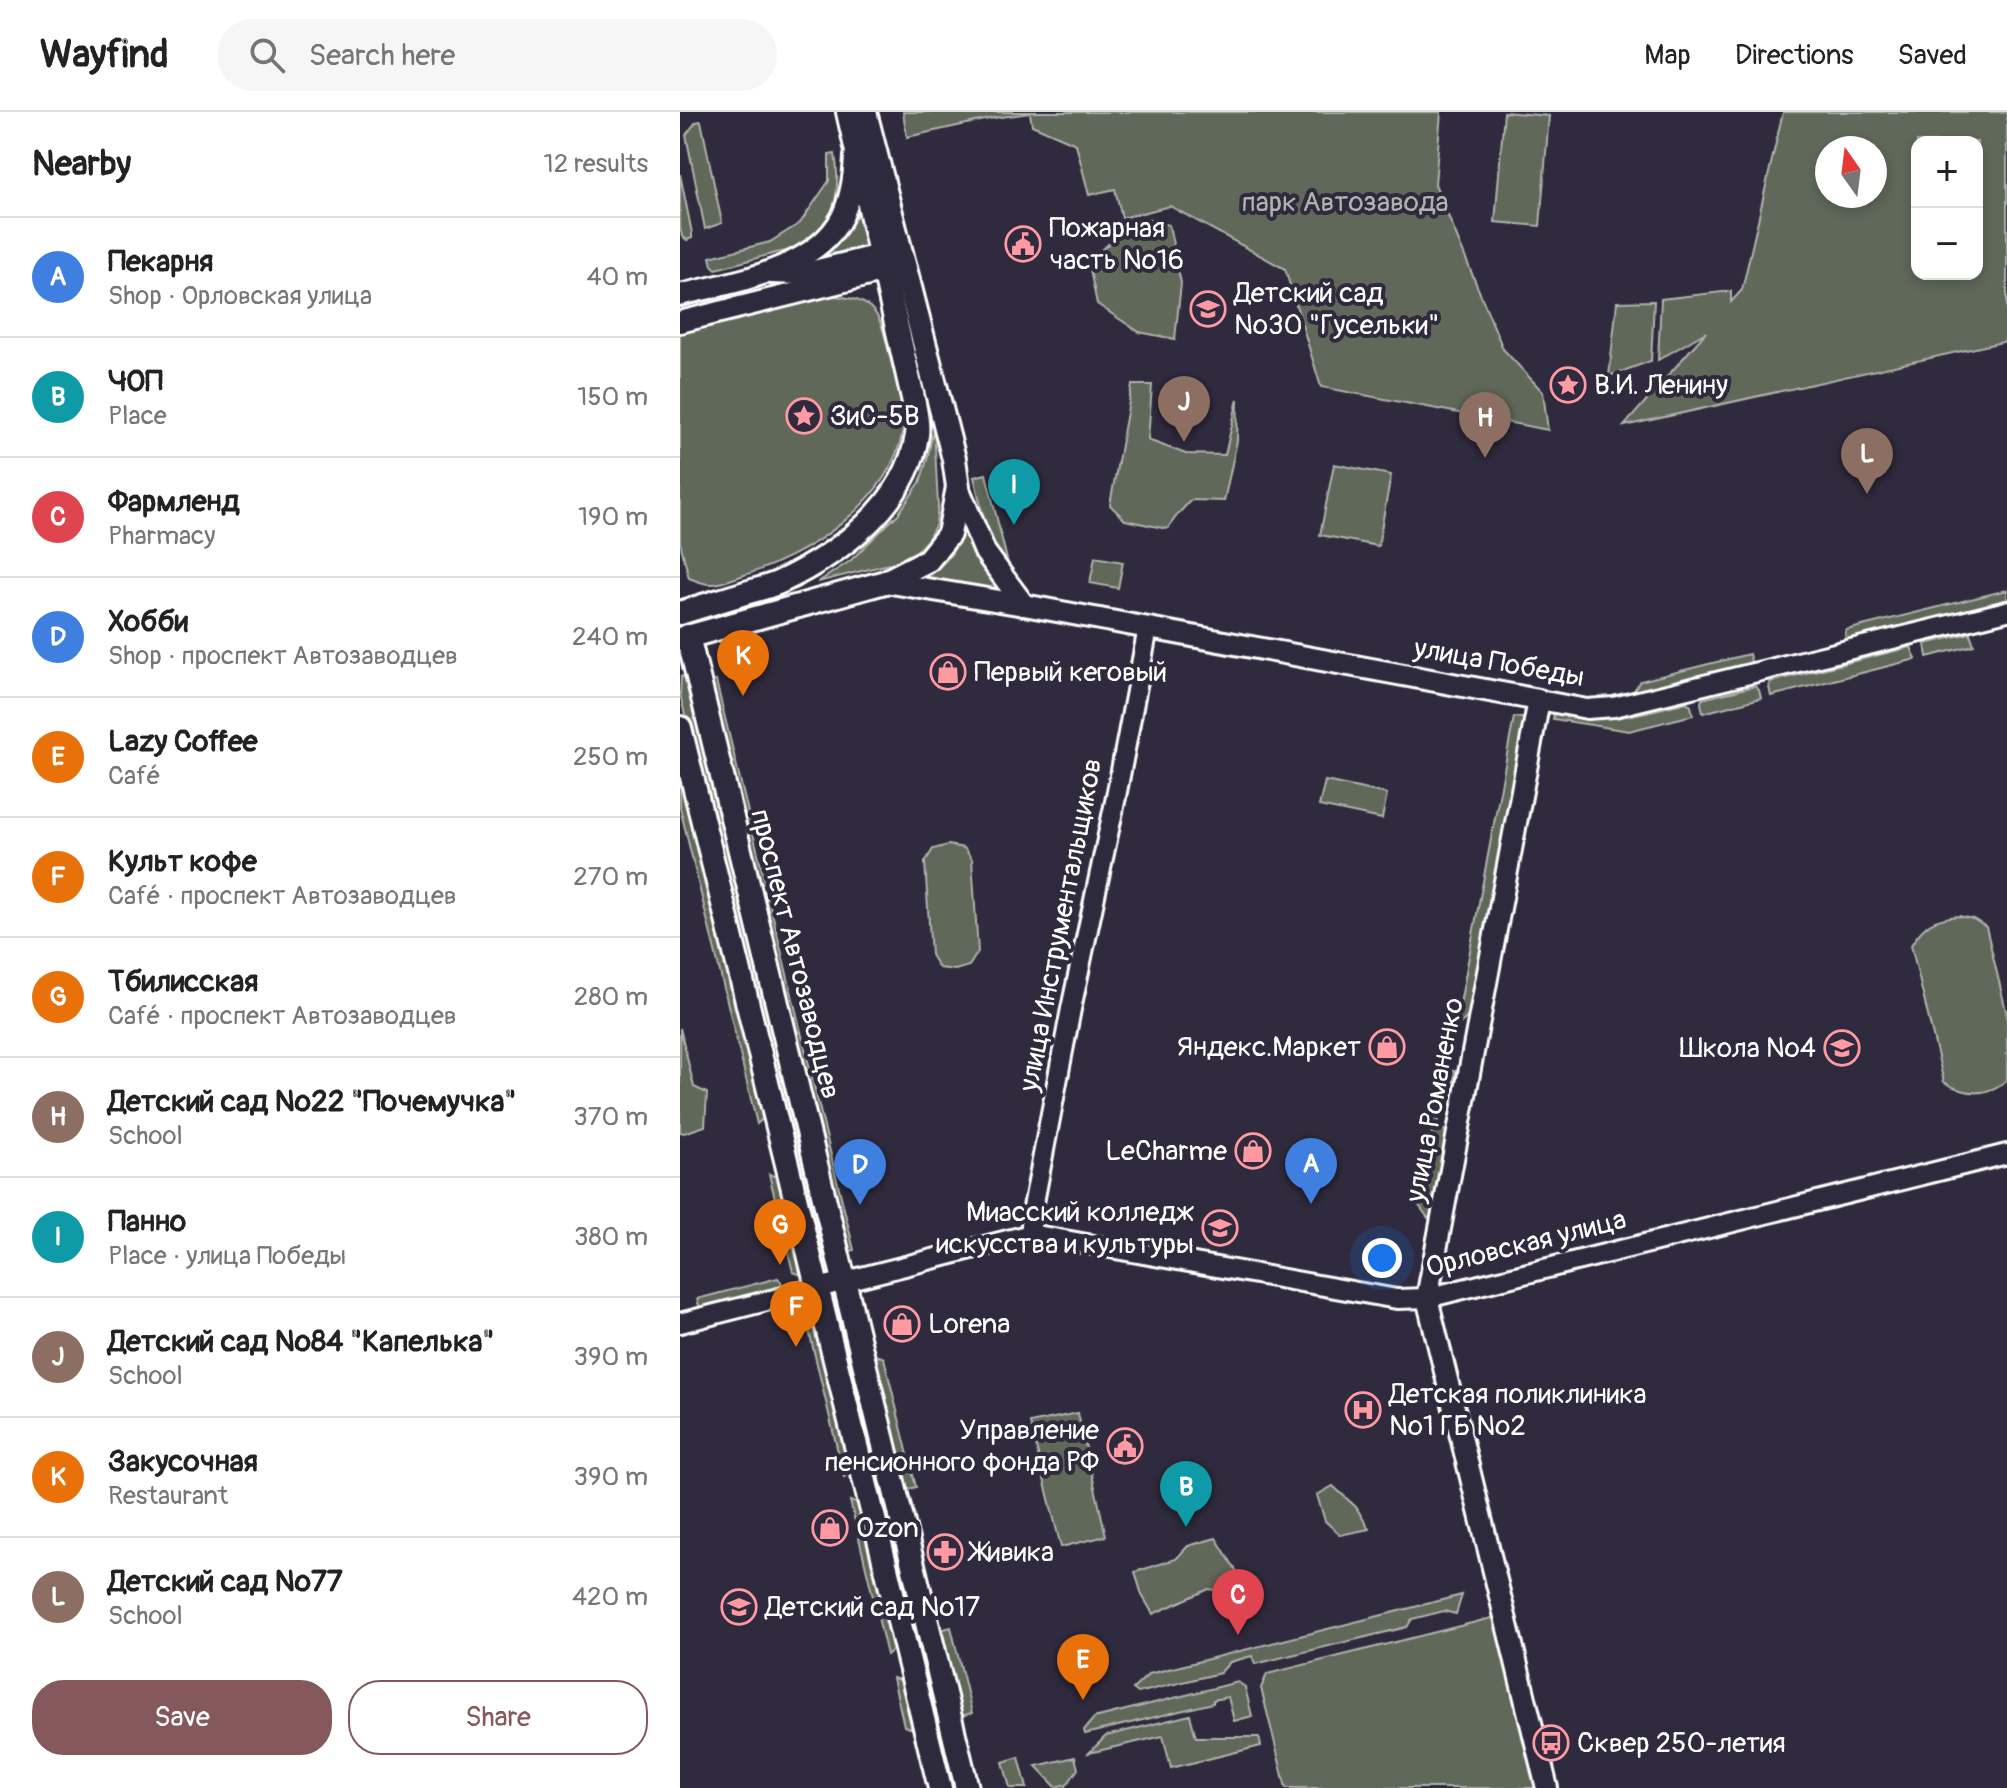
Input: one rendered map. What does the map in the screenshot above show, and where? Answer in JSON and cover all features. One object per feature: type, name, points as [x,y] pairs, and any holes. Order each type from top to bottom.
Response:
[{"type":"main road","points":[[848,112],[855,144],[954,459],[958,487],[985,552],[1024,605]]},
{"type":"main road","points":[[681,608],[778,583],[815,563],[867,524],[889,499],[913,453],[918,431],[865,112]]},
{"type":"main road","points":[[680,295],[771,273],[820,246],[842,217],[853,182],[855,144]]},
{"type":"main road","points":[[771,273],[802,274],[892,260]]},
{"type":"main road","points":[[680,322],[892,260]]},
{"type":"main road","points":[[684,637],[885,582],[928,560],[949,534],[958,487]]},
{"type":"main road","name":"улица Победы","points":[[885,582],[1539,700]]},
{"type":"main road","name":"проспект Автозаводцев","points":[[681,608],[684,637],[967,1788]]},
{"type":"main road","name":"улица Романенко","points":[[1539,700],[1427,1298],[1547,1788]]},
{"type":"main road","name":"проспект Автозаводцев","points":[[680,728],[940,1788]]},
{"type":"street","name":"улица Победы","points":[[1539,700],[1587,709],[1614,707],[2007,611]]},
{"type":"street","name":"улица Инструментальщиков","points":[[1031,1234],[1031,1218],[1071,1009],[1148,628]]},
{"type":"street","name":"Орловская улица","points":[[680,1323],[1031,1234],[1397,1299],[1427,1298],[2007,1154]]},
{"type":"green space","name":"парк Автозавода","points":[[903,112],[1441,112],[1435,184],[1503,349],[1543,392],[1548,430],[1321,387],[1285,269],[1170,206],[1122,218],[1115,189],[1089,195],[1076,144],[1032,125],[1030,113],[907,137]]},
{"type":"green space","points":[[1504,112],[1549,116],[1540,226],[1495,222]]},
{"type":"green space","points":[[1783,112],[2007,112],[2007,341],[1624,426],[1706,332],[1658,360],[1661,299],[1731,291],[1731,302],[1742,290]]},
{"type":"green space","points":[[701,121],[722,223],[705,229],[686,135],[696,122]]},
{"type":"green space","points":[[835,154],[837,180],[833,207],[829,219],[813,240],[798,248],[716,269],[712,265],[710,257],[770,242],[800,223],[829,181],[829,155]]},
{"type":"green space","points":[[680,174],[692,233],[692,238],[687,240],[680,228]]},
{"type":"green space","points":[[858,201],[870,249],[801,266]]},
{"type":"green space","points":[[1142,218],[1169,225],[1181,283],[1175,339],[1139,332],[1097,304],[1088,260]]},
{"type":"green space","points":[[832,296],[858,300],[874,311],[879,319],[904,413],[903,431],[895,457],[863,504],[818,541],[766,567],[723,582],[706,584],[689,578],[680,542],[680,333]]},
{"type":"green space","points":[[1654,301],[1651,361],[1609,376],[1617,302]]},
{"type":"green space","points":[[1132,385],[1152,385],[1148,440],[1186,454],[1225,455],[1238,399],[1237,441],[1224,501],[1191,500],[1167,529],[1125,520],[1110,505]]},
{"type":"green space","points":[[934,427],[938,506],[936,524],[928,539],[916,552],[901,561],[818,582],[850,561],[899,513],[920,482]]},
{"type":"green space","points":[[1334,464],[1391,475],[1378,546],[1320,535]]},
{"type":"green space","points":[[986,474],[1009,568],[995,551],[982,513],[974,477]]},
{"type":"green space","points":[[965,513],[1009,597],[920,583],[951,554],[959,538]]},
{"type":"green space","points":[[1095,557],[1123,562],[1118,588],[1090,583]]},
{"type":"green space","points":[[2007,590],[2007,600],[1845,639],[1846,630]]},
{"type":"green space","points":[[1970,633],[1974,645],[1927,657],[1925,644]]},
{"type":"green space","points":[[1911,647],[1916,659],[1771,696],[1770,682]]},
{"type":"green space","points":[[1749,654],[1752,665],[1633,692],[1640,681]]},
{"type":"green space","points":[[681,676],[688,680],[825,1255],[821,1259],[815,1257],[680,694]]},
{"type":"green space","points":[[716,681],[765,882],[757,884],[708,683]]},
{"type":"green space","points":[[1755,686],[1761,698],[1703,713],[1702,699]]},
{"type":"green space","points":[[1687,702],[1693,715],[1629,731],[1553,719],[1554,713],[1599,719],[1624,716]]},
{"type":"green space","points":[[1514,717],[1522,718],[1525,724],[1471,1014],[1456,1025]]},
{"type":"green space","points":[[680,780],[684,781],[766,1116],[757,1124],[680,808]]},
{"type":"green space","points":[[1325,781],[1387,794],[1382,819],[1319,806]]},
{"type":"green space","points":[[948,845],[964,848],[972,859],[978,952],[969,966],[955,970],[939,968],[931,955],[925,862],[933,849]]},
{"type":"green space","points":[[768,896],[854,1250],[846,1252],[760,898]]},
{"type":"green space","points":[[1959,916],[1973,919],[1986,927],[2007,1015],[2007,1080],[1984,1092],[1960,1090],[1944,1082],[1911,945],[1930,923]]},
{"type":"green space","points":[[680,1028],[694,1087],[707,1093],[705,1126],[684,1133],[680,1132]]},
{"type":"green space","points":[[1444,1069],[1456,1071],[1453,1082],[1448,1081],[1446,1089],[1451,1090],[1451,1097],[1442,1096],[1437,1124],[1447,1133],[1433,1215],[1428,1218],[1418,1204]]},
{"type":"green space","points":[[769,1174],[781,1178],[803,1270],[799,1274],[793,1272]]},
{"type":"green space","points":[[778,1278],[782,1283],[781,1289],[700,1309],[697,1299]]},
{"type":"green space","points":[[833,1301],[839,1303],[942,1720],[938,1725],[931,1723],[829,1306]]},
{"type":"green space","points":[[811,1308],[851,1470],[844,1477],[804,1310]]},
{"type":"green space","points":[[879,1356],[884,1358],[916,1487],[906,1490],[874,1360]]},
{"type":"green space","points":[[1078,1413],[1106,1536],[1061,1547],[1030,1423]]},
{"type":"green space","points":[[1333,1486],[1356,1507],[1369,1529],[1340,1535],[1325,1521],[1317,1495]]},
{"type":"green space","points":[[850,1501],[859,1504],[895,1648],[887,1655]]},
{"type":"green space","points":[[1216,1538],[1247,1588],[1236,1594],[1209,1589],[1153,1614],[1142,1595],[1135,1572],[1176,1559],[1188,1546]]},
{"type":"green space","points":[[1462,1595],[1456,1614],[1444,1611],[1412,1619],[1407,1627],[1255,1664],[1252,1656],[1230,1662],[1220,1673],[1138,1693],[1133,1689],[1149,1674]]},
{"type":"green space","points":[[1496,1617],[1539,1788],[1286,1788],[1261,1688],[1267,1674]]},
{"type":"green space","points":[[951,1627],[972,1713],[961,1716],[940,1630]]},
{"type":"green space","points":[[893,1678],[903,1681],[913,1724],[910,1728],[904,1726]]},
{"type":"green space","points":[[1238,1682],[1245,1687],[1252,1716],[1234,1721],[1228,1697],[1085,1734],[1084,1730],[1094,1718]]},
{"type":"green space","points":[[1190,1715],[1196,1737],[1259,1737],[1261,1746],[1171,1768],[1163,1736],[1089,1753],[1106,1736]]},
{"type":"green space","points":[[1019,1757],[1027,1788],[1010,1788],[1003,1762]]},
{"type":"green space","points":[[1075,1757],[1078,1769],[1066,1786],[1056,1787],[1036,1766]]},
{"type":"place","name":"Пожарная часть №16","points":[[1023,244]]},
{"type":"place","name":"Детский сад №30 \"Гусельки\"","points":[[1208,309]]},
{"type":"place","name":"В.И. Ленину","points":[[1568,385]]},
{"type":"place","name":"ЗиС-5В","points":[[804,416]]},
{"type":"place","name":"Детский сад №84 \"Капелька\"","points":[[1184,442]]},
{"type":"place","name":"Детский сад №22 \"Почемучка\"","points":[[1485,458]]},
{"type":"place","name":"Детский сад №77","points":[[1867,494]]},
{"type":"place","name":"Панно","points":[[1014,525]]},
{"type":"place","name":"Первый кеговый","points":[[948,672]]},
{"type":"place","name":"Закусочная","points":[[743,696]]},
{"type":"place","name":"Яндекс.Маркет","points":[[1387,1047]]},
{"type":"place","name":"Школа №4","points":[[1842,1048]]},
{"type":"place","name":"LeCharme","points":[[1253,1151]]},
{"type":"place","name":"Пекарня","points":[[1311,1204]]},
{"type":"place","name":"Хобби","points":[[860,1205]]},
{"type":"place","name":"Миасский колледж искусства и культуры","points":[[1220,1228]]},
{"type":"place","name":"Тбилисская","points":[[780,1265]]},
{"type":"place","name":"Lorena","points":[[902,1324]]},
{"type":"place","name":"Культ кофе","points":[[796,1347]]},
{"type":"place","name":"Детская поликлиника №1 ГБ №2","points":[[1363,1410]]},
{"type":"place","name":"Управление пенсионного фонда РФ","points":[[1125,1446]]},
{"type":"place","name":"ЧОП","points":[[1186,1527]]},
{"type":"place","name":"Ozon","points":[[830,1528]]},
{"type":"place","name":"Живика","points":[[945,1552]]},
{"type":"place","name":"Детский сад №17","points":[[739,1607]]},
{"type":"place","name":"Фармленд","points":[[1238,1635]]},
{"type":"place","name":"Lazy Coffee","points":[[1083,1700]]},
{"type":"place","name":"Сквер 250-летия","points":[[1551,1743]]}]
